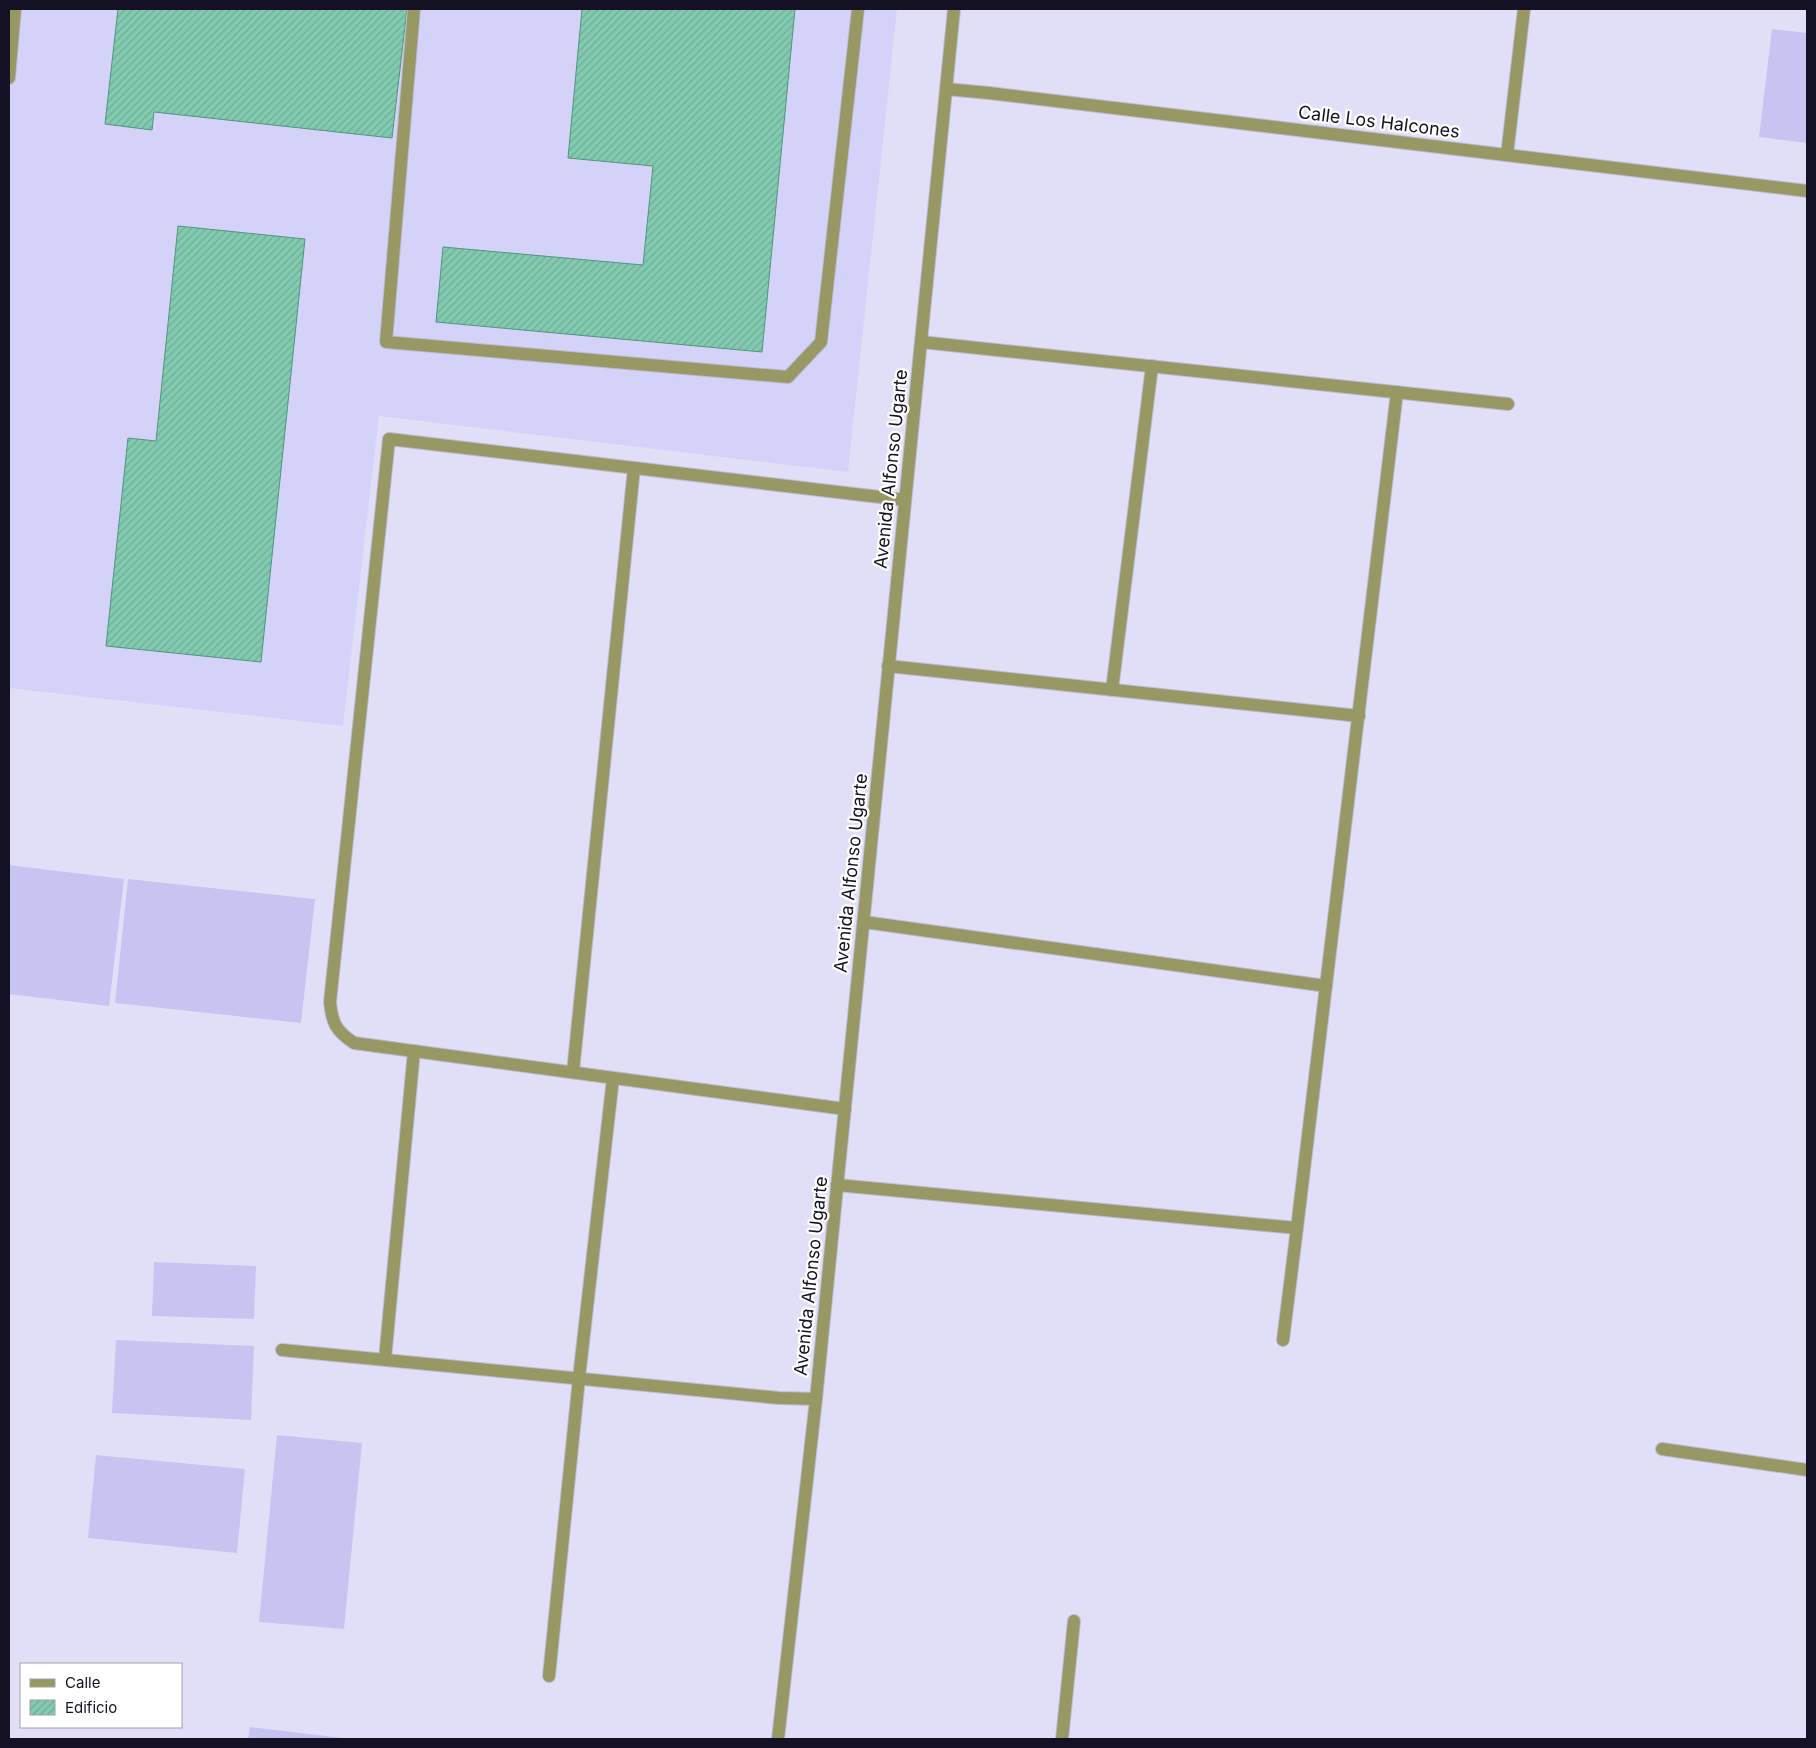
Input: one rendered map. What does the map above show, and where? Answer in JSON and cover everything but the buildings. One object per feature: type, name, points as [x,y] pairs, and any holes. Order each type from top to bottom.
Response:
[{"type":"street","points":[[9,78],[15,9]]},
{"type":"street","points":[[414,9],[386,342],[788,376],[821,342],[858,9]]},
{"type":"street","name":"Avenida Alfonso Ugarte","points":[[778,1739],[838,1185],[954,9]]},
{"type":"street","points":[[1507,155],[1524,9]]},
{"type":"street","name":"Calle Los Halcones","points":[[946,90],[989,93],[1807,191]]},
{"type":"street","points":[[921,342],[1508,404]]},
{"type":"street","points":[[1112,690],[1152,366]]},
{"type":"street","points":[[1283,1340],[1397,392]]},
{"type":"street","points":[[845,1109],[354,1043],[341,1034],[332,1019],[330,1002],[389,439],[905,500]]},
{"type":"street","points":[[573,1072],[634,468]]},
{"type":"street","points":[[888,666],[1358,716]]},
{"type":"street","points":[[864,922],[1326,986]]},
{"type":"street","points":[[385,1359],[414,1051]]},
{"type":"street","points":[[549,1676],[613,1078]]},
{"type":"street","points":[[838,1185],[1297,1228]]},
{"type":"street","points":[[282,1350],[816,1400]]},
{"type":"street","points":[[1662,1449],[1807,1470]]},
{"type":"street","points":[[1062,1739],[1074,1621]]},
{"type":"shaded area","points":[[9,9],[897,9],[848,472],[379,416],[343,726],[9,688]]},
{"type":"shaded area","points":[[1772,29],[1807,33],[1807,143],[1759,137]]},
{"type":"shaded area","points":[[9,865],[124,879],[109,1006],[9,994]]},
{"type":"shaded area","points":[[128,879],[315,899],[301,1023],[115,1003]]},
{"type":"shaded area","points":[[154,1262],[256,1266],[254,1319],[152,1316]]},
{"type":"shaded area","points":[[116,1340],[254,1346],[251,1420],[112,1413]]},
{"type":"shaded area","points":[[277,1435],[362,1443],[344,1629],[259,1622]]},
{"type":"shaded area","points":[[96,1455],[245,1469],[237,1553],[88,1538]]},
{"type":"shaded area","points":[[250,1727],[352,1739],[248,1739]]}]
